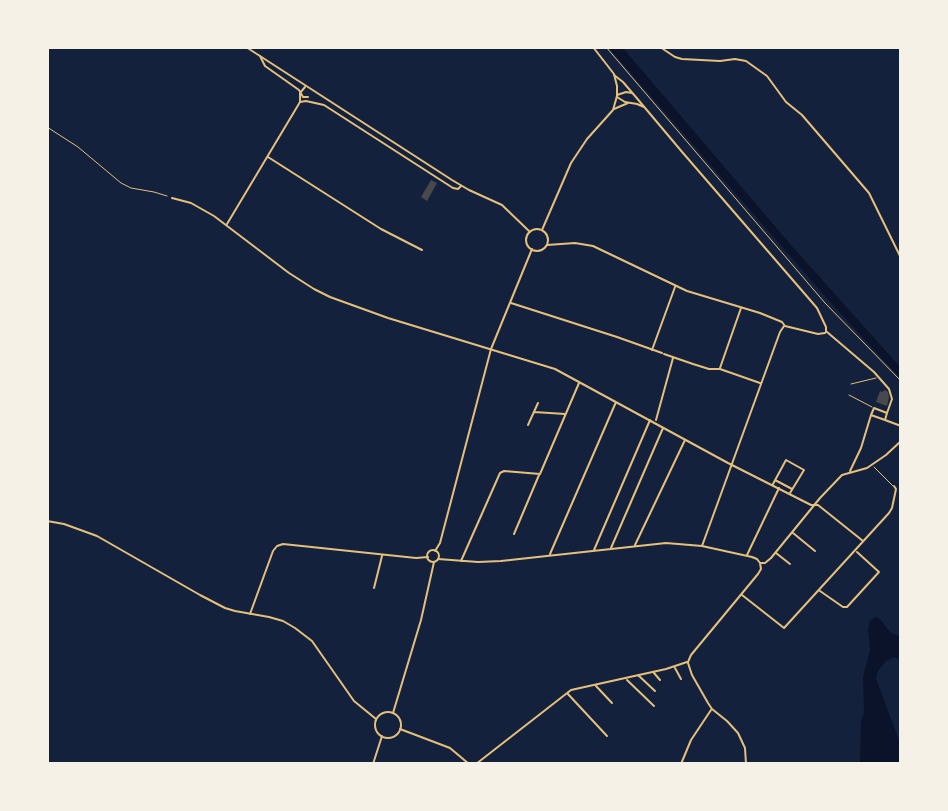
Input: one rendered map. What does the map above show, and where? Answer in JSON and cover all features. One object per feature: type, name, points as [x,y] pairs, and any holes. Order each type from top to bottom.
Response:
[{"type":"street","points":[[247,47],[461,186],[502,205],[530,232]]},
{"type":"street","points":[[593,47],[817,308],[826,332],[878,377],[891,393],[892,399],[885,420]]},
{"type":"street","points":[[606,47],[825,303],[901,381]]},
{"type":"street","points":[[660,47],[682,59],[735,59],[749,62],[767,76],[786,102],[796,109],[869,193],[901,258]]},
{"type":"street","points":[[259,55],[265,66],[303,97],[324,105],[453,188],[458,189],[461,186]]},
{"type":"street","points":[[613,110],[617,95],[614,74]]},
{"type":"street","points":[[227,226],[300,102],[300,93],[306,86]]},
{"type":"street","points":[[300,102],[307,99],[311,89]]},
{"type":"street","points":[[617,95],[626,92],[635,96]]},
{"type":"street","points":[[617,95],[622,100],[645,107]]},
{"type":"street","points":[[542,230],[571,163],[587,139],[613,110],[629,103]]},
{"type":"street","points":[[268,157],[381,229],[422,250]]},
{"type":"street","points":[[172,198],[191,203],[214,216],[305,284],[330,297],[414,326],[540,363],[811,505],[818,505],[863,541]]},
{"type":"street","points":[[533,249],[527,241],[530,232],[536,229],[547,235],[547,245]]},
{"type":"street","points":[[533,249],[575,243],[593,246],[696,294],[775,319],[785,326],[818,334],[826,332]]},
{"type":"street","points":[[428,557],[440,543],[491,349],[533,249]]},
{"type":"street","points":[[652,350],[675,286]]},
{"type":"street","points":[[510,303],[617,337],[693,365],[720,369],[761,384]]},
{"type":"street","points":[[720,369],[741,307]]},
{"type":"street","points":[[702,546],[780,332],[785,326]]},
{"type":"street","points":[[655,422],[674,357]]},
{"type":"street","points":[[851,384],[878,377]]},
{"type":"street","points":[[514,534],[579,382]]},
{"type":"street","points":[[849,394],[887,414]]},
{"type":"street","points":[[550,556],[617,401]]},
{"type":"street","points":[[528,425],[538,403]]},
{"type":"street","points":[[850,472],[874,408]]},
{"type":"street","points":[[534,412],[565,414]]},
{"type":"street","points":[[872,415],[901,426]]},
{"type":"street","points":[[593,551],[651,419]]},
{"type":"street","points":[[610,549],[664,427]]},
{"type":"street","points":[[634,546],[685,439]]},
{"type":"street","points":[[761,564],[776,552],[842,475],[872,465],[901,441]]},
{"type":"street","points":[[773,485],[786,460],[804,470],[790,494]]},
{"type":"street","points":[[741,594],[784,628],[892,508],[896,489],[872,465]]},
{"type":"street","points":[[461,561],[500,473],[540,474]]},
{"type":"street","points":[[775,480],[793,489]]},
{"type":"street","points":[[746,556],[779,488]]},
{"type":"street","points":[[47,521],[97,536],[226,608],[283,621],[303,633],[354,701],[376,719]]},
{"type":"street","points":[[792,532],[815,551]]},
{"type":"street","points":[[393,713],[421,620],[434,562],[438,559],[501,561],[666,542],[702,546],[757,559],[761,564],[758,574],[688,662],[692,675],[712,709],[738,733],[745,748],[746,764]]},
{"type":"street","points":[[250,614],[273,551],[283,544],[382,555],[428,557]]},
{"type":"street","points":[[435,551],[439,554],[438,559]]},
{"type":"street","points":[[819,590],[845,608],[878,574],[878,570],[855,551]]},
{"type":"street","points":[[776,552],[790,564]]},
{"type":"street","points":[[374,588],[382,555]]},
{"type":"street","points":[[428,557],[434,562]]},
{"type":"street","points":[[476,764],[571,690],[688,662]]},
{"type":"street","points":[[674,667],[681,679]]},
{"type":"street","points":[[652,672],[660,680]]},
{"type":"street","points":[[637,675],[654,691]]},
{"type":"street","points":[[625,678],[654,706]]},
{"type":"street","points":[[594,685],[612,703]]},
{"type":"street","points":[[567,692],[607,736]]},
{"type":"street","points":[[681,764],[691,740],[712,709]]},
{"type":"street","points":[[382,713],[393,713],[400,722],[400,729],[394,736],[382,736],[376,730],[376,719],[382,713]]},
{"type":"street","points":[[400,729],[450,748],[469,764]]},
{"type":"street","points":[[373,764],[382,736]]},
{"type":"path","points":[[47,127],[78,147],[121,183],[172,198]]},
{"type":"water","points":[[608,47],[622,47],[791,245],[901,368],[901,379],[831,303]]},
{"type":"water","points":[[876,617],[890,632],[901,637],[901,660],[894,657],[886,661],[876,678],[901,746],[901,764],[860,764],[861,722],[864,712],[863,677],[870,650],[868,629],[870,620]]},
{"type":"building","points":[[431,180],[437,183],[427,201],[421,197]]},
{"type":"building","points":[[885,390],[889,397],[887,406],[876,402],[880,391]]}]
